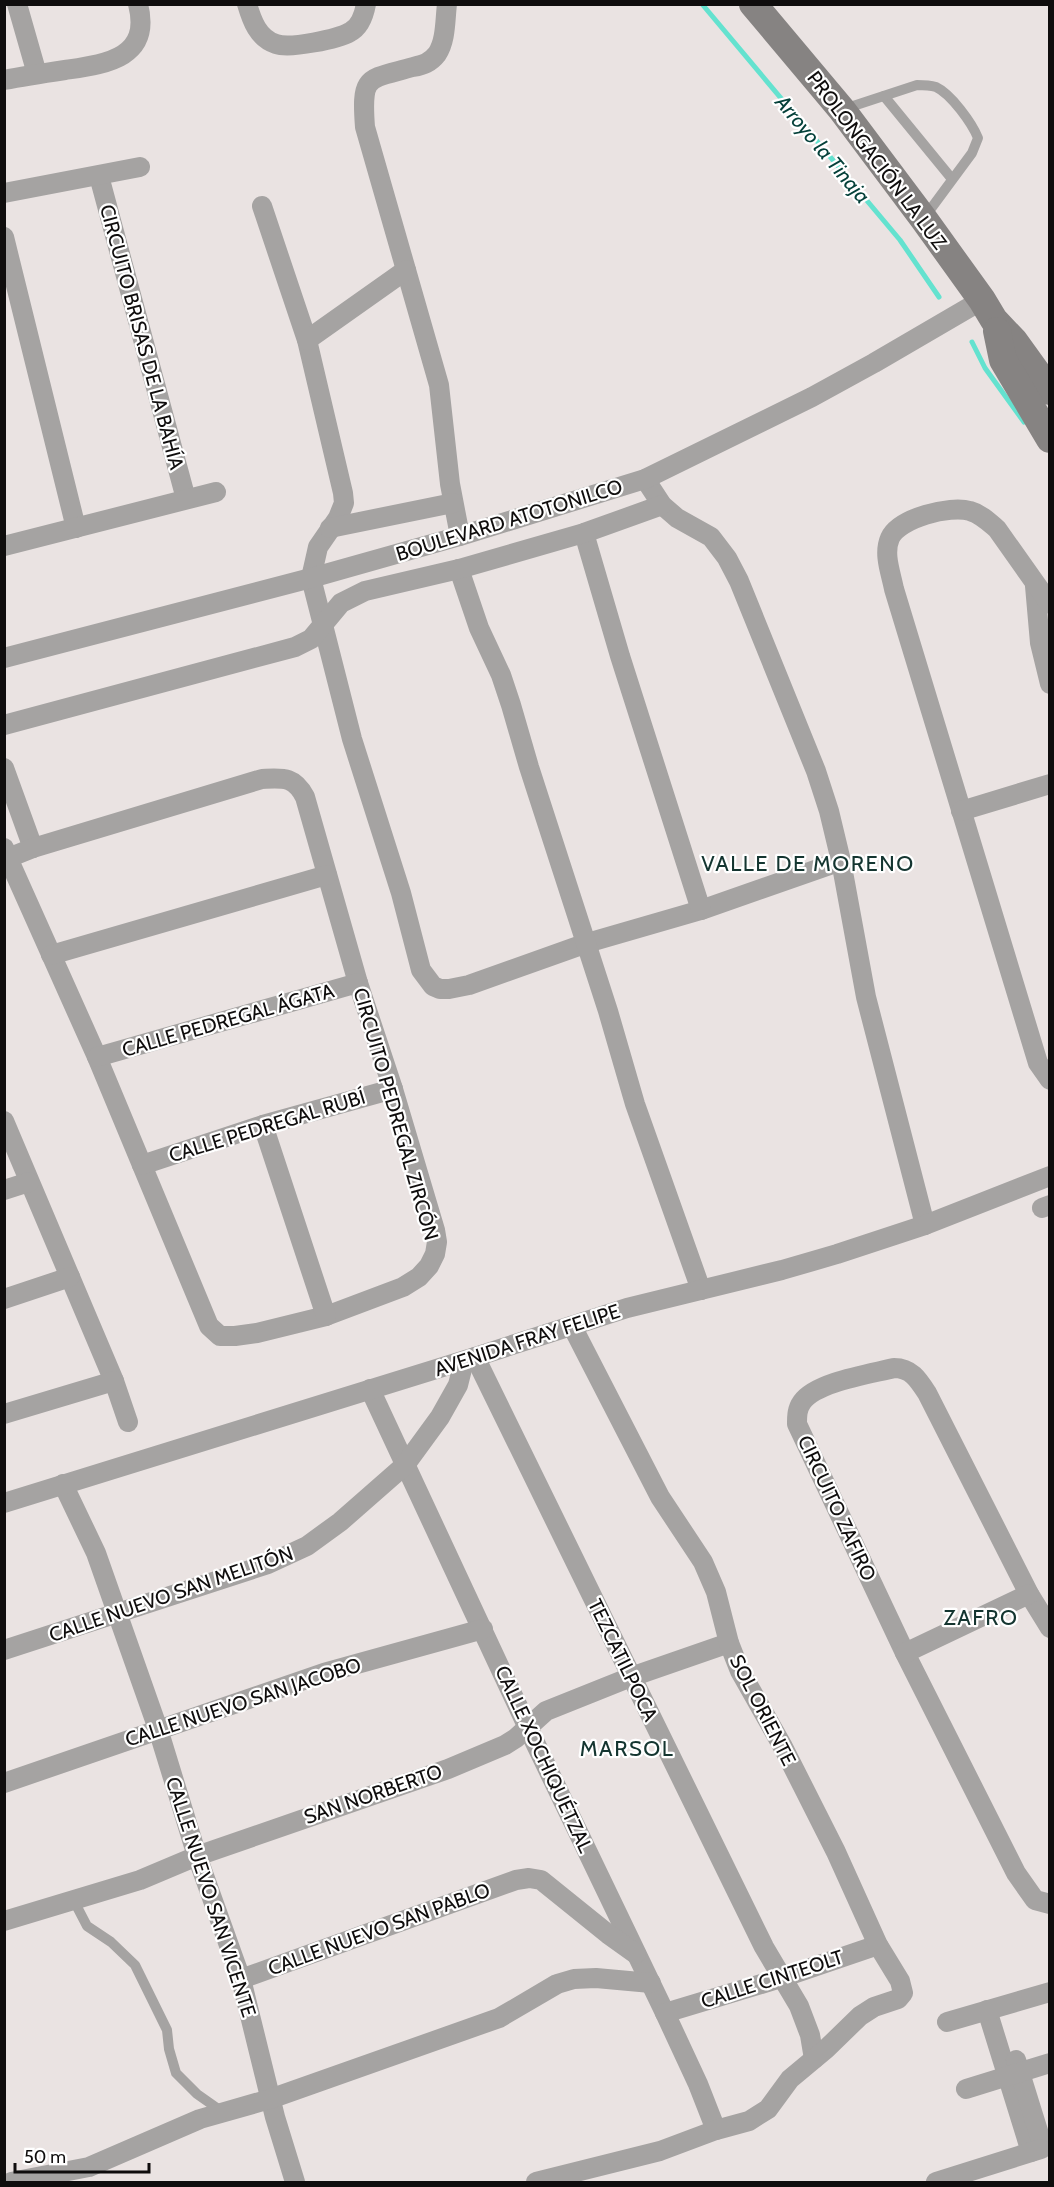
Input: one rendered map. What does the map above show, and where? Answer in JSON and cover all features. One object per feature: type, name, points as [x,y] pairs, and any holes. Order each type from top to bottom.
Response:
[{"type":"main road","name":"PROLONGACIÓN LA LUZ","points":[[753,4],[842,110],[1050,391]]},
{"type":"main road","name":"PROLONGACIÓN LA LUZ","points":[[988,310],[1004,360],[1050,439]]},
{"type":"street","points":[[17,4],[37,74]]},
{"type":"street","points":[[4,80],[102,64],[120,58],[130,51],[141,28],[138,4]]},
{"type":"street","points":[[247,4],[252,22],[262,36],[276,45],[291,46],[350,33],[362,19],[366,4]]},
{"type":"street","points":[[447,4],[442,45],[428,63],[376,76],[368,82],[364,90],[365,127],[439,385],[453,503],[460,536]]},
{"type":"street","points":[[4,193],[140,167]]},
{"type":"street","name":"CIRCUITO BRISAS DE LA BAHÍA","points":[[99,176],[186,499]]},
{"type":"street","points":[[262,206],[307,340],[344,494],[344,503],[338,518],[318,547],[310,578],[352,739],[394,871],[421,970],[426,979],[440,989],[469,985],[587,943],[701,910],[841,861]]},
{"type":"street","points":[[4,237],[76,528]]},
{"type":"street","points":[[307,340],[406,270]]},
{"type":"street","name":"BOULEVARD ATOTONILCO","points":[[4,658],[310,578],[460,536],[645,479],[812,397],[895,352],[988,310]]},
{"type":"street","points":[[645,479],[662,505],[677,518],[711,537],[727,558],[739,581],[816,771],[829,811],[841,861],[866,997],[925,1225]]},
{"type":"street","points":[[4,546],[216,492]]},
{"type":"street","points":[[330,528],[453,503]]},
{"type":"street","points":[[4,725],[295,647],[311,639],[341,603],[365,591],[459,569],[584,533],[662,505]]},
{"type":"street","points":[[1050,604],[997,529],[987,519],[971,511],[946,510],[913,519],[899,527],[890,538],[887,556],[894,589],[1038,1063],[1050,1080]]},
{"type":"street","points":[[584,533],[620,656],[701,910]]},
{"type":"street","points":[[459,569],[479,628],[501,675],[587,943],[635,1104],[701,1290]]},
{"type":"street","points":[[1035,585],[1040,643],[1050,684]]},
{"type":"street","points":[[4,768],[33,848]]},
{"type":"street","name":"CIRCUITO PEDREGAL ZIRCÓN","points":[[280,778],[299,786],[305,797],[358,983],[393,1089],[435,1230],[437,1242],[435,1254],[419,1277],[404,1287],[326,1316],[257,1333],[220,1336],[204,1318],[98,1057],[6,853],[33,848],[262,779],[280,778]]},
{"type":"street","points":[[961,811],[1050,784]]},
{"type":"street","points":[[51,954],[327,874]]},
{"type":"street","name":"CALLE PEDREGAL ÁGATA","points":[[98,1057],[358,983]]},
{"type":"street","name":"CALLE PEDREGAL RUBÍ","points":[[142,1165],[263,1125],[393,1089]]},
{"type":"street","points":[[4,1121],[114,1381],[128,1422]]},
{"type":"street","points":[[263,1125],[326,1316]]},
{"type":"street","name":"AVENIDA FRAY FELIPE","points":[[4,1503],[627,1308],[782,1270],[925,1225],[1050,1176]]},
{"type":"street","points":[[4,1190],[29,1182]]},
{"type":"street","points":[[4,1299],[70,1277]]},
{"type":"street","name":"SOL ORIENTE","points":[[572,1326],[660,1497],[703,1562],[716,1592],[729,1643],[740,1671],[783,1747],[836,1852],[878,1945],[900,1981],[903,1993],[898,1999],[874,2007],[860,2016],[814,2059]]},
{"type":"street","name":"CALLE NUEVO SAN MELITÓN","points":[[4,1650],[268,1564],[307,1546],[340,1522],[405,1466],[427,1437],[458,1385],[469,1359]]},
{"type":"street","name":"TEZCATILPOCA","points":[[469,1359],[631,1677],[764,1947],[803,2014],[810,2035],[814,2059]]},
{"type":"street","name":"CIRCUITO ZAFIRO","points":[[1050,1628],[1029,1594],[927,1393],[911,1372],[902,1368],[894,1368],[820,1388],[806,1397],[796,1413],[797,1424],[905,1653],[1016,1873],[1035,1900],[1050,1904]]},
{"type":"street","points":[[4,1414],[114,1381]]},
{"type":"street","name":"CALLE XOCHIQUÉTZAL","points":[[370,1389],[528,1728],[638,1955],[698,2084],[716,2130]]},
{"type":"street","name":"CALLE NUEVO SAN VICENTE","points":[[63,1484],[96,1553],[158,1729],[197,1856],[241,1979],[270,2099],[296,2182]]},
{"type":"street","points":[[905,1653],[1029,1594]]},
{"type":"street","name":"CALLE NUEVO SAN JACOBO","points":[[4,1783],[324,1673],[483,1629]]},
{"type":"street","name":"SAN NORBERTO","points":[[4,1921],[140,1880],[197,1856],[448,1769],[505,1745],[546,1711],[631,1677],[729,1643]]},
{"type":"street","name":"CALLE NUEVO SAN PABLO","points":[[241,1979],[516,1880],[529,1878],[541,1880],[638,1955]]},
{"type":"street","name":"CALLE CINTEOLT","points":[[665,2013],[781,1978],[878,1945]]},
{"type":"street","points":[[11,2182],[88,2167],[200,2119],[270,2099],[499,2018],[557,1984],[574,1979],[596,1978],[651,1983]]},
{"type":"street","points":[[947,2022],[1050,1992]]},
{"type":"street","points":[[936,2182],[1041,2149],[1013,2075],[992,2008]]},
{"type":"street","points":[[536,2182],[660,2151],[716,2130],[749,2121],[763,2113],[775,2101],[790,2079],[814,2059]]},
{"type":"street","points":[[966,2089],[1050,2063]]},
{"type":"lane","points":[[842,110],[917,85],[936,87],[946,93],[974,128],[978,138],[972,153],[924,218]]},
{"type":"lane","points":[[884,96],[952,179]]},
{"type":"lane","points":[[74,1901],[87,1926],[111,1942],[135,1965],[167,2030],[169,2049],[176,2073],[197,2094],[224,2113]]},
{"type":"waterway","name":"Arroyo la Tinaja","points":[[702,4],[900,240],[939,297]]},
{"type":"waterway","name":"Arroyo la Tinaja","points":[[972,342],[985,368],[1024,422]]},
{"type":"district","name":"VALLE DE MORENO","points":[[808,863]]},
{"type":"district","name":"ZAFRO","points":[[981,1617]]},
{"type":"district","name":"MARSOL","points":[[627,1748]]}]
